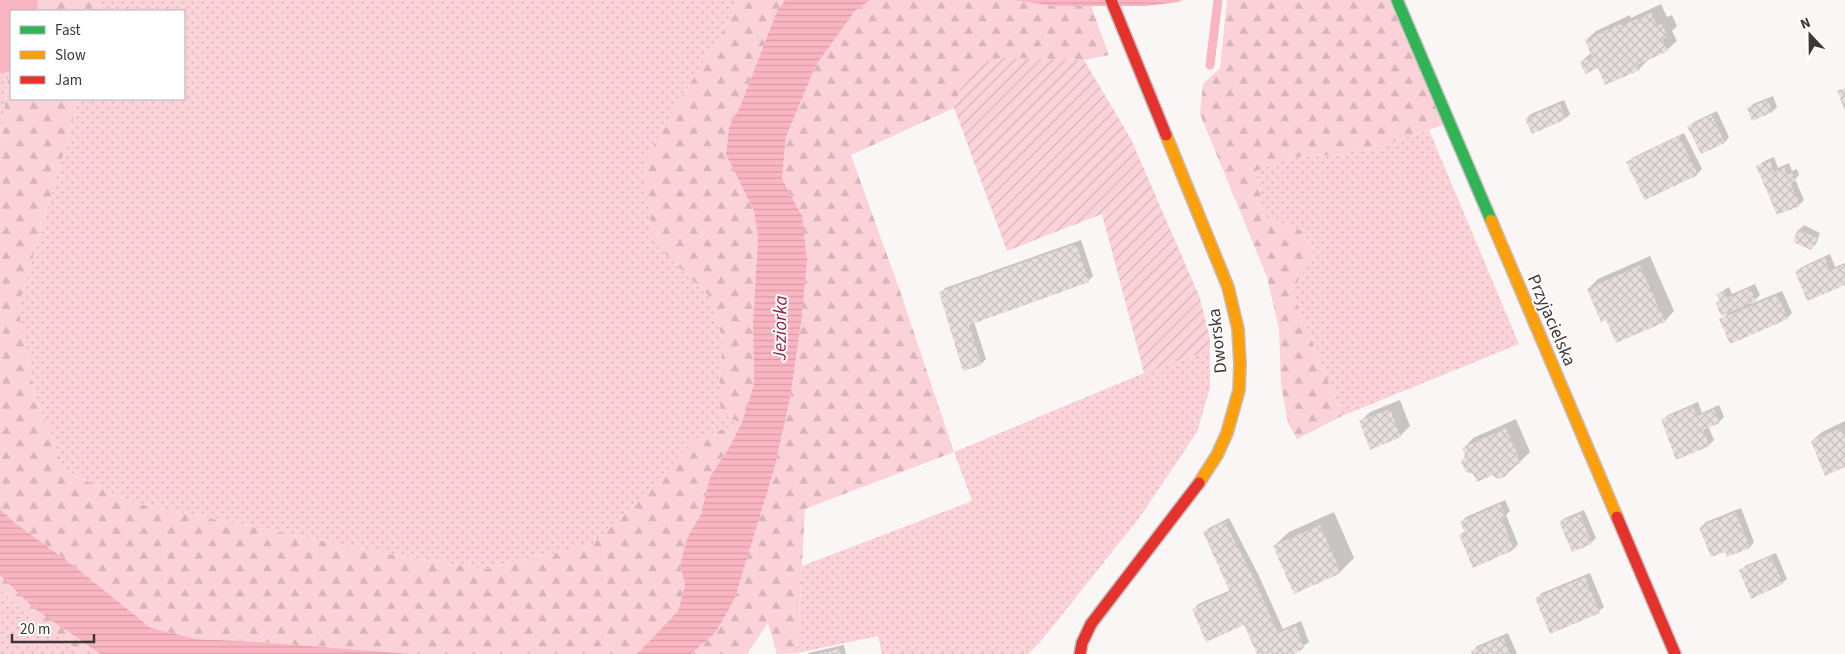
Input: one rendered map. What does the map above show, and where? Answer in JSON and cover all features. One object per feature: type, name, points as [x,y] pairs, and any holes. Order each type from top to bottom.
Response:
[{"type":"street","name":"Dworska","points":[[1080,654],[1082,643],[1091,624],[1197,485],[1217,455],[1239,390],[1238,329],[1228,287],[1110,0]]},
{"type":"street","name":"Przyjacielska","points":[[1397,0],[1676,654]]},
{"type":"green space","points":[[6,0],[34,0],[29,10],[10,10],[10,66],[0,141],[0,19]]},
{"type":"green space","points":[[34,0],[102,0],[99,10],[29,10]]},
{"type":"green space","points":[[102,0],[738,0],[725,27],[673,111],[654,243],[709,296],[723,341],[719,387],[742,422],[640,499],[593,544],[486,569],[399,556],[129,502],[65,470],[36,399],[18,307],[78,100],[185,100],[185,10],[99,10]]},
{"type":"green space","points":[[738,0],[785,0],[777,11],[739,109],[729,127],[726,153],[754,211],[758,238],[753,323],[754,384],[742,423],[721,414],[719,387],[723,341],[709,296],[654,243],[642,166],[673,111],[725,27]]},
{"type":"green space","points":[[870,0],[1012,0],[1055,6],[1091,6],[1109,55],[1084,60],[1000,58],[964,76],[954,108],[851,155],[901,294],[954,452],[805,509],[797,653],[777,654],[768,623],[747,654],[691,654],[716,632],[735,598],[774,470],[790,399],[801,324],[802,216],[782,179],[786,137],[816,65],[855,11]]},
{"type":"green space","points":[[1227,0],[1389,0],[1443,125],[1379,147],[1334,155],[1294,157],[1256,171],[1264,217],[1303,231],[1313,255],[1292,291],[1342,416],[1297,439],[1288,423],[1281,385],[1279,330],[1267,277],[1200,114],[1203,84],[1220,68]]},
{"type":"green space","points":[[1000,58],[1084,60],[1131,139],[1200,298],[1210,339],[1210,350],[1144,373],[1102,214],[1007,251],[954,108],[964,76],[982,63]]},
{"type":"green space","points":[[10,66],[10,100],[78,100],[18,307],[36,399],[65,470],[129,502],[399,556],[486,569],[593,544],[640,499],[695,439],[741,423],[730,446],[710,477],[701,514],[687,538],[680,565],[685,585],[678,611],[637,654],[412,654],[196,639],[151,628],[70,563],[15,523],[0,509],[0,141]]},
{"type":"green space","points":[[1429,130],[1519,344],[1342,416],[1292,291],[1313,254],[1303,231],[1264,217],[1256,171],[1294,157],[1334,155],[1379,147]]},
{"type":"green space","points":[[1210,350],[1210,388],[1197,432],[1140,517],[1041,641],[1028,654],[882,654],[878,636],[797,653],[802,566],[972,501],[954,452],[1144,373]]},
{"type":"green space","points":[[0,575],[69,633],[100,654],[80,654],[62,639],[33,620],[0,590]]},
{"type":"green space","points":[[0,590],[33,620],[62,639],[80,654],[0,654]]},
{"type":"water","points":[[785,0],[870,0],[855,11],[816,65],[786,137],[782,179],[802,216],[807,261],[801,324],[790,399],[774,470],[735,598],[716,632],[691,654],[637,654],[678,611],[685,585],[680,565],[687,538],[701,514],[710,477],[730,446],[742,422],[754,384],[753,323],[758,238],[754,211],[726,154],[729,127],[739,109],[777,11]]},
{"type":"water","points":[[1012,0],[1183,0],[1146,6],[1055,6]]},
{"type":"water","points":[[0,509],[15,523],[70,563],[151,628],[196,639],[412,654],[100,654],[34,608],[0,575]]},
{"type":"building","points":[[1651,13],[1657,26],[1662,24],[1668,37],[1662,39],[1668,51],[1637,65],[1640,70],[1605,85],[1598,68],[1585,74],[1580,62],[1592,57],[1585,40],[1620,24],[1621,26]]},
{"type":"building","points":[[1845,88],[1845,111],[1837,91]]},
{"type":"building","points":[[1768,100],[1773,112],[1752,121],[1747,108]]},
{"type":"building","points":[[1560,104],[1566,119],[1532,134],[1525,119]]},
{"type":"building","points":[[1712,115],[1725,143],[1701,154],[1687,126]]},
{"type":"building","points":[[1679,136],[1698,175],[1645,200],[1626,162]]},
{"type":"building","points":[[1770,161],[1774,172],[1784,167],[1787,175],[1792,173],[1795,181],[1791,184],[1800,206],[1777,215],[1756,166]]},
{"type":"building","points":[[1798,229],[1817,238],[1811,250],[1793,242]]},
{"type":"building","points":[[1076,244],[1089,282],[969,325],[982,365],[963,371],[939,292]]},
{"type":"building","points":[[1825,258],[1830,271],[1845,264],[1845,285],[1807,301],[1795,271]]},
{"type":"building","points":[[1640,265],[1665,322],[1616,343],[1606,320],[1601,322],[1587,289]]},
{"type":"building","points":[[1750,288],[1756,301],[1721,316],[1716,303],[1720,301],[1716,294],[1724,291],[1727,298]]},
{"type":"building","points":[[1777,295],[1788,319],[1730,344],[1719,319]]},
{"type":"building","points":[[1693,406],[1697,416],[1714,409],[1720,423],[1703,430],[1710,446],[1676,460],[1661,419]]},
{"type":"building","points":[[1390,409],[1401,437],[1370,450],[1359,421]]},
{"type":"building","points":[[1506,428],[1521,463],[1508,469],[1506,476],[1499,479],[1493,475],[1477,482],[1473,474],[1466,472],[1461,462],[1465,455],[1462,448]]},
{"type":"building","points":[[1841,428],[1845,437],[1845,467],[1825,476],[1811,441]]},
{"type":"building","points":[[1500,504],[1506,517],[1502,519],[1514,550],[1473,568],[1459,535],[1465,533],[1460,522]]},
{"type":"building","points":[[1736,512],[1750,548],[1727,557],[1725,552],[1711,557],[1699,527]]},
{"type":"building","points":[[1580,514],[1592,544],[1572,552],[1559,522]]},
{"type":"building","points":[[1225,522],[1255,581],[1278,633],[1296,625],[1304,648],[1294,654],[1257,654],[1244,625],[1206,642],[1192,609],[1230,592],[1203,532]]},
{"type":"building","points":[[1320,525],[1341,573],[1294,594],[1273,546]]},
{"type":"building","points":[[1771,556],[1783,584],[1751,599],[1739,570]]},
{"type":"building","points":[[1585,577],[1600,613],[1550,634],[1535,598]]},
{"type":"building","points":[[1503,637],[1510,654],[1472,654],[1471,651]]},
{"type":"building","points":[[839,649],[841,654],[820,654],[820,653]]},
{"type":"waterway","name":"Jeziorka","points":[[10,10],[13,0]]},
{"type":"waterway","points":[[1210,65],[1218,0]]},
{"type":"waterway","name":"Jeziorka","points":[[0,48],[10,11]]},
{"type":"traffic: fast","points":[[1397,0],[1491,220]]},
{"type":"traffic: slow","points":[[1166,135],[1228,287],[1238,329],[1239,390],[1227,433],[1217,455],[1199,483]]},
{"type":"traffic: slow","points":[[1491,220],[1617,517]]},
{"type":"traffic: jam","points":[[1111,0],[1166,135]]},
{"type":"traffic: jam","points":[[1080,654],[1082,643],[1091,624],[1199,483]]},
{"type":"traffic: jam","points":[[1617,517],[1675,654]]}]
